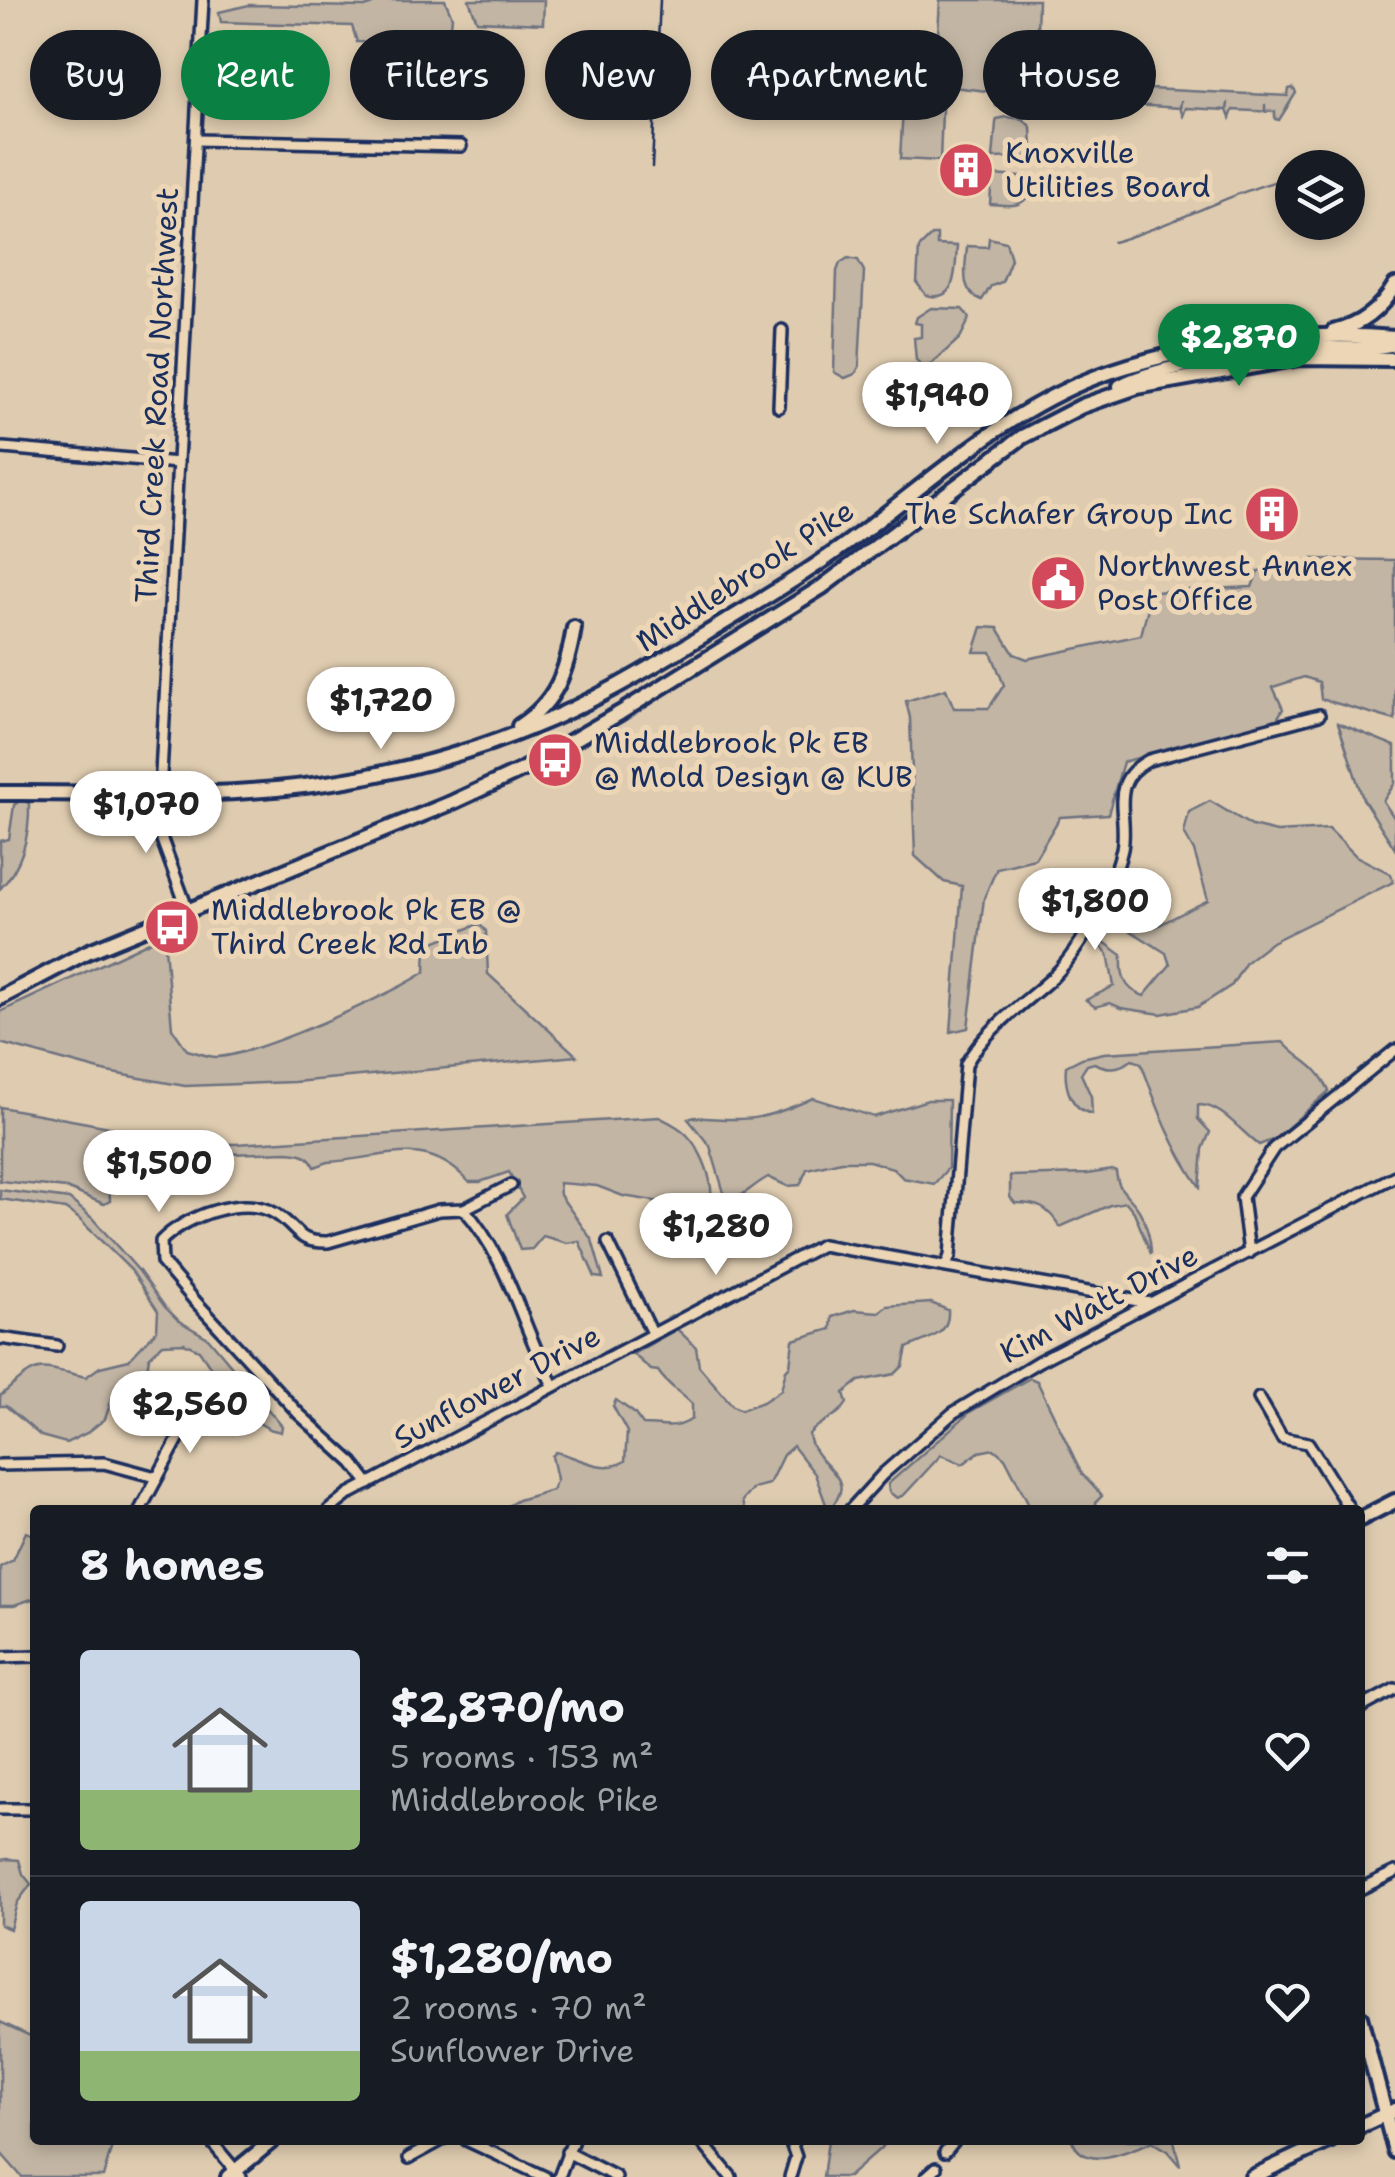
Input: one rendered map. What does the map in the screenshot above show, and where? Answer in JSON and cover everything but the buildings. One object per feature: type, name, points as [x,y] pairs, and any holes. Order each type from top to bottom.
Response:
[{"type":"main road","points":[[1306,338],[1352,327],[1383,303],[1395,285]]},
{"type":"main road","name":"Middlebrook Pike","points":[[493,742],[618,687],[810,570],[1016,417],[1074,387],[1140,362],[1211,349],[1306,338],[1395,341]]},
{"type":"main road","points":[[1082,406],[1136,378],[1184,366],[1295,348],[1370,348],[1395,341]]},
{"type":"main road","name":"Middlebrook Pike","points":[[0,998],[87,952],[186,908],[453,802],[520,771],[822,587],[1026,434],[1082,406],[1138,387],[1300,358],[1395,358]]},
{"type":"main road","points":[[0,792],[249,792],[387,773],[493,742],[532,718],[562,680],[574,628]]},
{"type":"main road","points":[[1365,1516],[1395,1501]]},
{"type":"main road","points":[[1365,2033],[1390,2112],[1395,2151]]},
{"type":"main road","points":[[1365,2124],[1390,2112]]},
{"type":"main road","points":[[235,2175],[268,2145]]},
{"type":"main road","points":[[1252,2177],[1320,2145]]},
{"type":"street","name":"Third Creek Road Northwest","points":[[186,908],[162,840],[160,792],[203,0]]},
{"type":"street","points":[[196,140],[461,146]]},
{"type":"street","points":[[779,407],[782,330]]},
{"type":"street","points":[[3,448],[178,463]]},
{"type":"street","points":[[946,1266],[966,1064],[979,1043],[1057,973],[1085,933],[1108,891],[1123,846],[1123,786],[1130,774],[1148,760],[1319,715]]},
{"type":"street","points":[[1249,1253],[1242,1197],[1274,1148],[1395,1050]]},
{"type":"street","name":"Kim Watt Drive","points":[[855,1505],[883,1474],[954,1413],[1039,1361],[1395,1176]]},
{"type":"street","points":[[368,1484],[353,1463],[299,1414],[195,1301],[162,1262],[161,1241],[174,1227],[212,1210],[264,1209],[312,1242],[352,1237],[439,1210],[464,1210],[511,1185]]},
{"type":"street","points":[[464,1210],[479,1226],[511,1287],[532,1346],[553,1386]]},
{"type":"street","points":[[608,1242],[652,1333]]},
{"type":"street","name":"Sunflower Drive","points":[[336,1505],[368,1484],[822,1245],[1150,1302]]},
{"type":"street","points":[[0,1338],[57,1346]]},
{"type":"street","points":[[1260,1398],[1282,1438],[1308,1443],[1347,1505]]},
{"type":"street","points":[[142,1505],[191,1416]]},
{"type":"street","points":[[0,1465],[104,1463],[156,1477]]},
{"type":"street","points":[[0,1657],[30,1656]]},
{"type":"street","points":[[1365,1705],[1395,1689]]},
{"type":"street","points":[[0,1810],[30,1810]]},
{"type":"street","points":[[1365,1886],[1395,1872]]},
{"type":"street","points":[[214,2145],[235,2175]]},
{"type":"street","points":[[409,2158],[433,2145]]},
{"type":"street","points":[[477,2145],[545,2177]]},
{"type":"street","points":[[559,2177],[570,2145]]},
{"type":"street","points":[[704,2145],[731,2177]]},
{"type":"street","points":[[790,2177],[796,2157],[792,2145]]},
{"type":"street","points":[[944,2152],[950,2145]]},
{"type":"street","points":[[567,2152],[616,2177]]},
{"type":"street","points":[[926,2177],[936,2168]]},
{"type":"shaded area","points":[[382,0],[445,0],[452,17],[451,30],[353,30],[352,26],[221,22],[219,12],[249,5],[365,7]]},
{"type":"shaded area","points":[[469,0],[544,0],[543,24],[477,21]]},
{"type":"shaded area","points":[[940,0],[1038,0],[1037,30],[983,30],[983,91],[963,88],[963,30],[938,30]]},
{"type":"shaded area","points":[[1293,88],[1296,93],[1279,120],[1275,119],[1275,112],[1233,110],[1230,118],[1227,110],[1186,108],[1183,116],[1180,108],[1156,106],[1156,89],[1288,96]]},
{"type":"shaded area","points":[[902,120],[942,120],[940,161],[900,159]]},
{"type":"shaded area","points":[[997,120],[1024,120],[1031,127],[1032,150],[1027,157],[993,158]]},
{"type":"shaded area","points":[[992,175],[1021,177],[1030,190],[1028,196],[1014,205],[990,204]]},
{"type":"shaded area","points":[[937,235],[937,245],[957,246],[953,282],[944,294],[936,296],[926,295],[917,283],[919,248]]},
{"type":"shaded area","points":[[989,238],[1006,242],[1011,259],[1002,282],[991,286],[982,300],[966,284],[967,246],[988,247]]},
{"type":"shaded area","points":[[848,258],[858,260],[864,271],[859,367],[855,374],[845,378],[834,372],[837,271]]},
{"type":"shaded area","points":[[931,308],[962,309],[970,318],[960,338],[926,369],[916,360],[914,338],[921,337],[921,324],[915,323],[917,317]]},
{"type":"shaded area","points":[[1312,559],[1395,560],[1395,720],[1321,699],[1319,682],[1304,677],[1273,687],[1283,709],[1277,719],[1123,762],[1108,814],[1060,817],[1035,859],[997,868],[984,898],[968,1028],[951,1032],[962,886],[944,882],[915,856],[910,718],[906,701],[946,689],[954,708],[989,708],[1004,685],[991,652],[974,652],[982,627],[998,628],[1014,654],[1027,659],[1141,635],[1152,592],[1252,587],[1258,571]]},
{"type":"shaded area","points":[[1338,723],[1395,746],[1395,783],[1383,801],[1395,819],[1395,849],[1363,799]]},
{"type":"shaded area","points":[[21,800],[29,803],[26,838],[20,860],[0,889],[0,841],[9,839],[14,805]]},
{"type":"shaded area","points":[[1210,801],[1252,826],[1277,832],[1329,829],[1356,856],[1391,874],[1393,882],[1272,942],[1246,962],[1232,985],[1198,1007],[1161,1014],[1110,1003],[1095,1007],[1086,1000],[1114,986],[1108,954],[1101,946],[1104,942],[1122,955],[1128,985],[1144,996],[1170,965],[1166,953],[1131,931],[1135,926],[1157,926],[1208,900],[1194,851],[1184,833],[1189,812]]},
{"type":"shaded area","points":[[479,924],[486,931],[488,974],[577,1056],[294,1082],[185,1086],[107,1072],[0,1043],[0,1012],[164,935],[172,1028],[187,1050],[213,1057],[236,1054],[323,1022],[408,982],[425,972],[426,945]]},
{"type":"shaded area","points":[[1283,1042],[1314,1069],[1329,1091],[1275,1139],[1259,1145],[1215,1109],[1198,1105],[1198,1119],[1210,1132],[1203,1149],[1200,1187],[1173,1142],[1141,1063],[1132,1060],[1114,1068],[1087,1065],[1081,1074],[1091,1096],[1092,1114],[1074,1102],[1066,1081],[1066,1066],[1104,1053]]},
{"type":"shaded area","points":[[813,1098],[874,1117],[928,1100],[949,1100],[948,1168],[934,1184],[903,1178],[893,1168],[869,1161],[841,1161],[807,1169],[800,1185],[787,1186],[768,1177],[727,1203],[710,1146],[688,1119],[756,1118]]},
{"type":"shaded area","points":[[0,1107],[197,1143],[235,1144],[659,1117],[687,1135],[706,1167],[710,1205],[700,1226],[706,1241],[699,1238],[686,1206],[623,1196],[597,1186],[559,1183],[560,1195],[592,1240],[603,1278],[595,1277],[579,1241],[567,1243],[543,1236],[532,1249],[520,1250],[507,1214],[523,1198],[509,1172],[469,1182],[453,1167],[420,1154],[386,1154],[315,1167],[304,1155],[287,1152],[161,1156],[143,1161],[135,1153],[126,1153],[109,1174],[110,1201],[104,1204],[66,1188],[0,1181]]},
{"type":"shaded area","points":[[1112,1170],[1142,1216],[1151,1254],[1126,1202],[1060,1227],[1042,1208],[1015,1203],[1010,1197],[1010,1176]]},
{"type":"shaded area","points":[[0,1190],[69,1199],[92,1218],[165,1307],[179,1321],[208,1338],[282,1426],[281,1432],[241,1412],[199,1350],[184,1343],[163,1344],[149,1357],[146,1376],[116,1388],[105,1419],[66,1443],[41,1436],[6,1406],[0,1406],[0,1396],[32,1371],[56,1370],[86,1377],[100,1367],[129,1360],[157,1330],[158,1311],[131,1270],[78,1218],[65,1209],[0,1199]]},
{"type":"shaded area","points":[[931,1303],[948,1310],[948,1319],[941,1331],[907,1348],[903,1366],[895,1374],[859,1381],[844,1393],[844,1408],[809,1434],[812,1446],[839,1480],[841,1488],[832,1505],[826,1505],[815,1474],[793,1446],[783,1455],[769,1484],[753,1488],[743,1505],[510,1505],[552,1490],[557,1479],[552,1456],[556,1452],[600,1466],[625,1461],[627,1432],[613,1406],[616,1400],[643,1425],[674,1426],[692,1419],[692,1404],[658,1371],[651,1370],[633,1354],[677,1329],[696,1347],[699,1366],[733,1406],[741,1410],[781,1390],[790,1366],[793,1340],[831,1329],[832,1317],[854,1310],[879,1312],[887,1306]]},
{"type":"shaded area","points":[[1030,1378],[1037,1381],[1082,1474],[1102,1496],[1095,1505],[1029,1505],[1005,1458],[994,1449],[979,1452],[963,1464],[941,1455],[904,1495],[897,1498],[889,1492],[888,1484],[970,1412]]},
{"type":"shaded area","points":[[26,1532],[30,1534],[30,1600],[0,1605],[0,1567],[13,1560]]},
{"type":"shaded area","points":[[0,1860],[19,1860],[30,1883],[17,1903],[10,1929],[0,1925]]},
{"type":"shaded area","points":[[0,2022],[30,2036],[30,2145],[112,2146],[103,2177],[22,2177],[0,2152]]},
{"type":"shaded area","points":[[827,2145],[884,2145],[848,2177],[823,2177]]},
{"type":"shaded area","points":[[1075,2145],[1144,2145],[1097,2158]]},
{"type":"shaded area","points":[[1157,2145],[1175,2145],[1180,2166]]},
{"type":"waterway","points":[[1180,108],[1181,101]]},
{"type":"waterway","points":[[1227,110],[1228,103]]},
{"type":"waterway","points":[[1265,105],[1265,112]]},
{"type":"waterway","points":[[1113,242],[1275,182]]},
{"type":"railway","points":[[652,167],[660,0]]},
{"type":"place","name":"Knoxville Utilities Board","points":[[966,170]]},
{"type":"place","name":"The Schafer Group Inc","points":[[1272,514]]},
{"type":"place","name":"Northwest Annex Post Office","points":[[1058,583]]},
{"type":"place","name":"Middlebrook Pk EB @ Mold Design @ KUB","points":[[555,760]]},
{"type":"place","name":"Middlebrook Pk EB @ Third Creek Rd Inb","points":[[172,927]]}]
